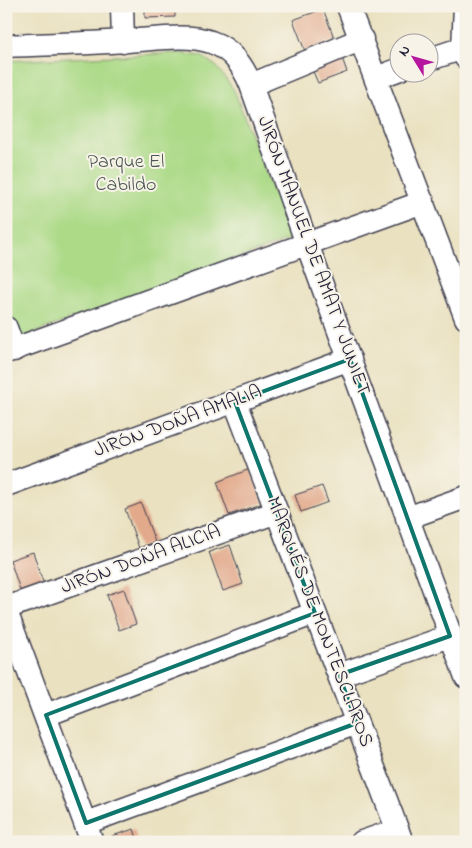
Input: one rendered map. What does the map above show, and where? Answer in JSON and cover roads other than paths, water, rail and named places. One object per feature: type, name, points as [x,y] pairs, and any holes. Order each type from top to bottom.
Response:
[{"type":"street","points":[[122,6],[123,42]]},
{"type":"street","points":[[348,6],[362,38],[466,318]]},
{"type":"street","points":[[440,57],[465,53],[465,6]]},
{"type":"street","name":"JIRÓN MANUEL DE AMAT Y JUNIET","points":[[6,46],[123,42],[169,38],[210,41],[234,57],[247,75],[251,85],[307,244],[466,677]]},
{"type":"street","points":[[251,85],[362,38]]},
{"type":"street","points":[[376,78],[390,73]]},
{"type":"street","points":[[6,328],[10,351],[423,202]]},
{"type":"street","name":"JIRÓN DOÑA AMALIA","points":[[6,485],[350,359]]},
{"type":"street","name":"MARQUÉS DE MONTESCLAROS","points":[[235,402],[400,836]]},
{"type":"street","points":[[407,518],[466,497]]},
{"type":"street","name":"JIRÓN DOÑA ALICIA","points":[[6,610],[277,512]]},
{"type":"street","points":[[6,610],[89,832],[357,723]]},
{"type":"street","points":[[46,715],[315,613]]},
{"type":"street","points":[[339,675],[450,636]]},
{"type":"street","points":[[362,842],[400,836]]},
{"type":"park label","name":"Parque El Cabildo","points":[[126,174]]}]
